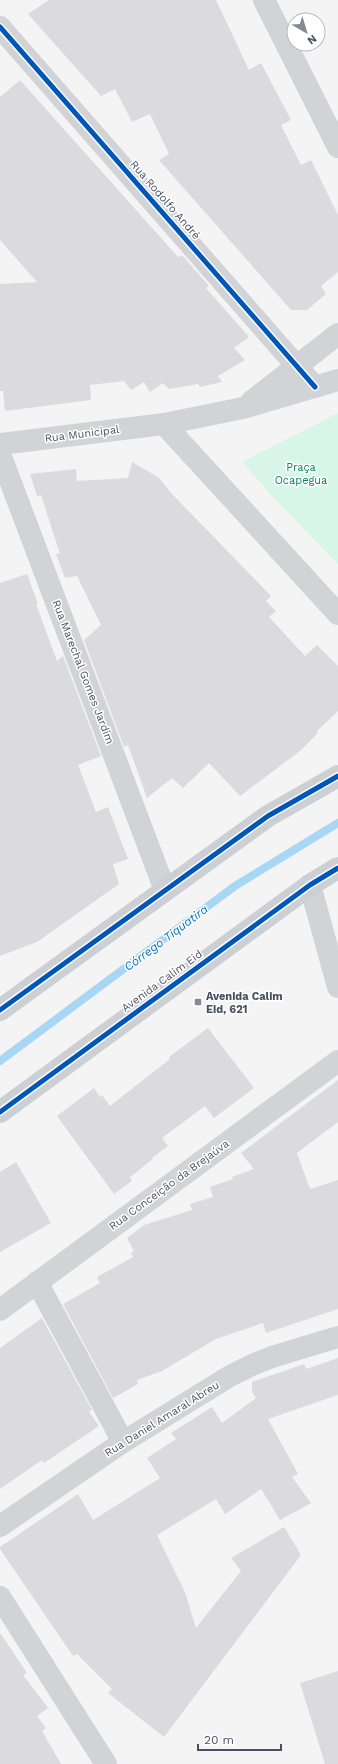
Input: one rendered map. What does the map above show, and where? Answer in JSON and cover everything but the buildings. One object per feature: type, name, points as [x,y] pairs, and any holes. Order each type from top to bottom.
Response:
[{"type":"main road","points":[[0,1010],[268,816],[338,776]]},
{"type":"main road","name":"Avenida Calim Eid","points":[[0,1112],[310,885],[338,868]]},
{"type":"street","points":[[264,0],[338,148]]},
{"type":"street","name":"Rua Rodolfo André","points":[[0,27],[315,386]]},
{"type":"street","points":[[243,408],[338,334]]},
{"type":"street","points":[[164,424],[243,408],[338,380]]},
{"type":"street","points":[[164,424],[338,614]]},
{"type":"street","name":"Rua Municipal","points":[[0,444],[164,424]]},
{"type":"street","name":"Rua Marechal Gomes Jardim","points":[[0,454],[165,890]]},
{"type":"street","points":[[310,885],[338,987]]},
{"type":"street","name":"Rua Conceição da Brejaúva","points":[[0,1310],[338,1061]]},
{"type":"street","points":[[37,1282],[123,1442]]},
{"type":"street","name":"Rua Daniel Amaral Abreu","points":[[0,1526],[123,1442],[202,1392],[254,1364],[338,1337]]},
{"type":"street","points":[[0,1597],[106,1764]]},
{"type":"green space","name":"Praça Ocapegua","points":[[338,413],[338,564],[273,497],[242,462]]},
{"type":"waterway","name":"Córrego Tiquatira","points":[[0,1061],[235,886],[338,823]]},
{"type":"cycle path","points":[[0,27],[315,387]]},
{"type":"cycle path","points":[[0,1010],[268,816],[338,776]]},
{"type":"cycle path","points":[[0,1112],[310,885],[338,868]]},
{"type":"place","name":"Avenida Calim Eid, 621","points":[[198,1002]]}]
